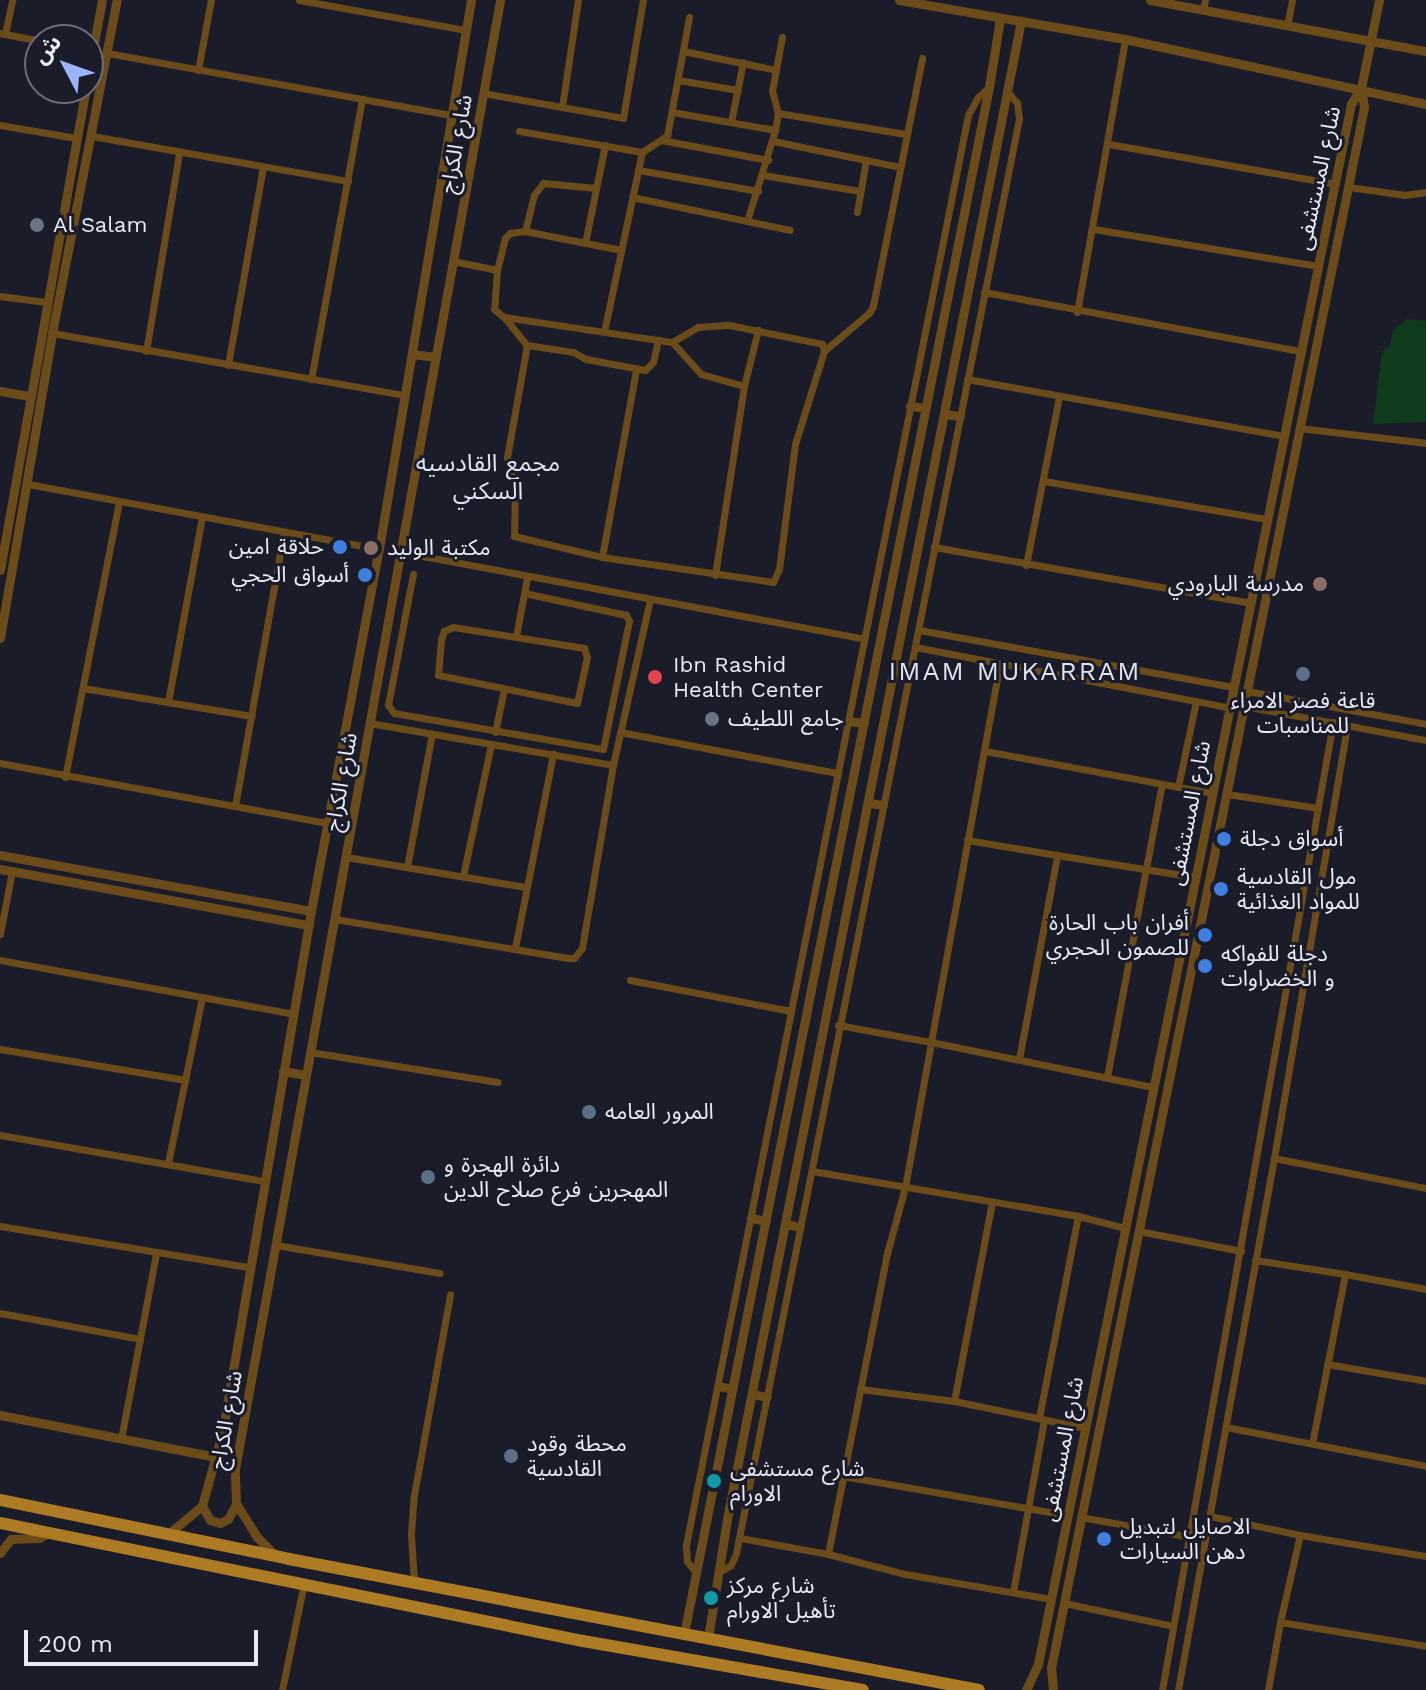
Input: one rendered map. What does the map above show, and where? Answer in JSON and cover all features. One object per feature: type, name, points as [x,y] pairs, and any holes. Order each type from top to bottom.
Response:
[{"type":"main road","points":[[0,1500],[277,1557],[979,1690]]},
{"type":"main road","points":[[0,1523],[583,1641],[863,1690]]},
{"type":"street","points":[[12,0],[3,33],[24,38]]},
{"type":"street","points":[[96,24],[102,0]]},
{"type":"street","points":[[0,638],[52,333],[117,0]]},
{"type":"street","points":[[198,70],[211,0]]},
{"type":"street","points":[[299,0],[466,30]]},
{"type":"street","points":[[168,1534],[202,1506],[216,1457],[311,911],[379,549],[471,0]]},
{"type":"street","name":"شارع الكراج","points":[[236,1504],[235,1469],[500,0]]},
{"type":"street","points":[[562,107],[578,0]]},
{"type":"street","points":[[483,93],[623,118],[643,0]]},
{"type":"street","points":[[899,0],[1125,39],[1426,104]]},
{"type":"street","points":[[1150,0],[1204,4],[1287,26],[1426,51]]},
{"type":"street","points":[[1287,26],[1292,0]]},
{"type":"street","points":[[1361,88],[1379,0]]},
{"type":"street","points":[[519,131],[642,152],[661,140],[669,131],[689,17]]},
{"type":"street","points":[[684,1634],[893,578],[1000,18]]},
{"type":"street","points":[[708,1638],[727,1519],[1021,21]]},
{"type":"street","points":[[747,221],[773,141],[778,113],[772,100],[782,37]]},
{"type":"street","points":[[1077,312],[1109,144],[1125,39]]},
{"type":"street","points":[[683,51],[776,70]]},
{"type":"street","points":[[107,53],[451,115]]},
{"type":"street","points":[[527,345],[507,457],[515,486],[511,530],[520,539],[602,557],[715,575],[767,582],[777,578],[795,444],[824,351],[869,313],[873,306],[922,58]]},
{"type":"street","points":[[731,122],[743,62]]},
{"type":"street","points":[[678,80],[738,90]]},
{"type":"street","points":[[696,1573],[685,1553],[864,639],[968,115],[974,102],[989,87]]},
{"type":"street","name":"شارع المستشفى","points":[[1026,1690],[1036,1670],[1051,1599],[1351,104],[1361,88]]},
{"type":"street","name":"شارع المستشفى","points":[[1053,1690],[1050,1676],[1074,1552],[1349,187],[1365,102],[1361,88]]},
{"type":"street","points":[[718,1573],[733,1561],[740,1538],[838,1025],[1020,113],[1017,103],[1007,91]]},
{"type":"street","points":[[311,379],[362,99]]},
{"type":"street","points":[[0,570],[83,104]]},
{"type":"street","points":[[672,112],[775,130]]},
{"type":"street","points":[[778,113],[905,134]]},
{"type":"street","points":[[0,125],[76,138]]},
{"type":"street","points":[[92,136],[348,181]]},
{"type":"street","points":[[661,140],[768,160]]},
{"type":"street","points":[[773,141],[900,167]]},
{"type":"street","points":[[1109,144],[1335,184]]},
{"type":"street","points":[[585,243],[605,145]]},
{"type":"street","points":[[604,332],[642,152]]},
{"type":"street","points":[[146,351],[179,153]]},
{"type":"street","points":[[857,212],[866,160]]},
{"type":"street","points":[[228,365],[263,167]]},
{"type":"street","points":[[638,170],[758,191]]},
{"type":"street","points":[[972,173],[990,177]]},
{"type":"street","points":[[763,175],[860,191]]},
{"type":"street","points":[[525,231],[534,195],[543,183],[596,188]]},
{"type":"street","points":[[68,184],[82,186]]},
{"type":"street","points":[[1349,187],[1405,195],[1426,192]]},
{"type":"street","points":[[632,197],[790,230]]},
{"type":"street","points":[[1094,229],[1318,266]]},
{"type":"street","points":[[621,250],[516,231],[505,238],[497,270],[494,309],[527,345],[573,352],[586,359],[636,369],[650,368],[658,340]]},
{"type":"street","points":[[1325,233],[1339,235]]},
{"type":"street","points":[[453,261],[497,270]]},
{"type":"street","points":[[984,292],[1077,312],[1300,351]]},
{"type":"street","points":[[0,296],[46,302]]},
{"type":"street","points":[[504,317],[672,342],[698,327],[715,324],[822,344],[824,351]]},
{"type":"street","points":[[715,575],[744,386],[758,330]]},
{"type":"street","points":[[52,333],[405,395]]},
{"type":"street","points":[[672,342],[701,374],[744,386]]},
{"type":"street","points":[[412,354],[436,357]]},
{"type":"street","points":[[602,557],[636,369]]},
{"type":"street","points":[[967,379],[1283,436]]},
{"type":"street","points":[[0,391],[29,396]]},
{"type":"street","points":[[1026,565],[1059,397]]},
{"type":"street","points":[[910,406],[926,408]]},
{"type":"street","points":[[945,414],[960,416]]},
{"type":"street","points":[[1299,428],[1426,443]]},
{"type":"street","points":[[1275,478],[1289,480]]},
{"type":"street","points":[[1044,481],[1267,519]]},
{"type":"street","points":[[28,484],[379,549]]},
{"type":"street","points":[[65,777],[119,502]]},
{"type":"street","points":[[168,702],[202,517]]},
{"type":"street","points":[[7,528],[13,535],[19,531]]},
{"type":"street","points":[[235,806],[284,532]]},
{"type":"street","points":[[4,548],[9,544],[16,550]]},
{"type":"street","points":[[934,547],[1250,603]]},
{"type":"street","points":[[401,552],[864,639]]},
{"type":"street","points":[[413,574],[389,709],[394,713],[495,732],[603,749],[607,743],[629,621],[626,615],[524,593]]},
{"type":"street","points":[[516,636],[527,578]]},
{"type":"street","points":[[893,578],[912,581]]},
{"type":"street","points":[[335,919],[574,958],[582,948],[613,765],[650,600]]},
{"type":"street","points":[[453,627],[584,648],[587,657],[577,703],[504,689],[438,675],[444,631],[453,627]]},
{"type":"street","points":[[919,630],[1233,687]]},
{"type":"street","points":[[915,647],[1228,707]]},
{"type":"street","points":[[828,1554],[886,1257],[905,1187],[1000,664]]},
{"type":"street","points":[[1103,683],[1106,664]]},
{"type":"street","points":[[83,688],[252,716]]},
{"type":"street","points":[[495,732],[504,689]]},
{"type":"street","points":[[1244,706],[1424,740],[1426,724],[1247,691]]},
{"type":"street","points":[[1178,787],[1196,701]]},
{"type":"street","points":[[848,721],[864,723]]},
{"type":"street","points":[[1162,1690],[1333,722]]},
{"type":"street","points":[[370,723],[613,765]]},
{"type":"street","points":[[1178,1690],[1274,1158],[1347,725]]},
{"type":"street","points":[[620,732],[838,773]]},
{"type":"street","points":[[407,867],[432,733]]},
{"type":"street","points":[[463,876],[491,744]]},
{"type":"street","points":[[985,751],[1212,793]]},
{"type":"street","points":[[515,948],[553,754]]},
{"type":"street","points":[[0,763],[328,823]]},
{"type":"street","points":[[1107,1077],[1162,784]]},
{"type":"street","points":[[1227,794],[1318,808]]},
{"type":"street","points":[[869,803],[883,805]]},
{"type":"street","points":[[967,840],[1194,877]]},
{"type":"street","points":[[0,855],[311,911]]},
{"type":"street","points":[[1019,1059],[1057,855]]},
{"type":"street","points":[[346,857],[526,887]]},
{"type":"street","points":[[0,869],[109,886],[309,925]]},
{"type":"street","points":[[0,934],[12,871]]},
{"type":"street","points":[[109,886],[110,875]]},
{"type":"street","points":[[1182,941],[1197,945]]},
{"type":"street","points":[[0,960],[293,1014]]},
{"type":"street","points":[[1291,965],[1305,968]]},
{"type":"street","points":[[630,980],[791,1011]]},
{"type":"street","points":[[168,1163],[202,998]]},
{"type":"street","points":[[838,1025],[1153,1087]]},
{"type":"street","points":[[0,1049],[185,1080]]},
{"type":"street","points":[[310,1052],[498,1082]]},
{"type":"street","points":[[797,1065],[815,1069]]},
{"type":"street","points":[[283,1071],[306,1075]]},
{"type":"street","points":[[0,1135],[264,1181]]},
{"type":"street","points":[[1274,1158],[1426,1188]]},
{"type":"street","points":[[812,1171],[1078,1216],[1125,1228]]},
{"type":"street","points":[[954,1401],[992,1202]]},
{"type":"street","points":[[1013,1592],[1078,1216]]},
{"type":"street","points":[[751,1218],[766,1221]]},
{"type":"street","points":[[785,1224],[800,1227]]},
{"type":"street","points":[[0,1226],[248,1267]]},
{"type":"street","points":[[1139,1231],[1241,1251]]},
{"type":"street","points":[[276,1245],[440,1273]]},
{"type":"street","points":[[121,1439],[156,1254]]},
{"type":"street","points":[[1255,1260],[1426,1289]]},
{"type":"street","points":[[1312,1443],[1345,1274]]},
{"type":"street","points":[[414,1583],[411,1534],[414,1495],[450,1294]]},
{"type":"street","points":[[1231,1310],[1246,1312]]},
{"type":"street","points":[[0,1313],[140,1339]]},
{"type":"street","points":[[1106,1322],[1120,1324]]},
{"type":"street","points":[[1327,1364],[1426,1381]]},
{"type":"street","points":[[718,1386],[733,1389]]},
{"type":"street","points":[[860,1389],[954,1401],[1085,1428]]},
{"type":"street","points":[[752,1394],[767,1397]]},
{"type":"street","points":[[0,1415],[216,1457]]},
{"type":"street","points":[[1226,1427],[1426,1466]]},
{"type":"street","points":[[843,1476],[1067,1515]]},
{"type":"street","points":[[202,1506],[206,1517],[220,1523],[228,1519],[236,1504],[257,1537],[277,1557]]},
{"type":"street","points":[[708,1516],[727,1519]]},
{"type":"street","points":[[1210,1516],[1426,1556]]},
{"type":"street","points":[[1081,1517],[1190,1537]]},
{"type":"street","points":[[0,1553],[11,1539],[39,1538],[49,1532]]},
{"type":"street","points":[[1268,1690],[1300,1535]]},
{"type":"street","points":[[740,1538],[828,1554],[905,1574],[1051,1599]]},
{"type":"street","points":[[1060,1549],[1074,1552]]},
{"type":"street","points":[[282,1690],[304,1583]]},
{"type":"street","points":[[1064,1603],[1173,1626]]},
{"type":"street","points":[[1280,1622],[1426,1646]]},
{"type":"green space","points":[[1407,319],[1426,321],[1426,422],[1373,424],[1382,351],[1390,346],[1393,330]]},
{"type":"place","name":"Al Salam","points":[[37,225]]},
{"type":"place","name":"حلاقة امين","points":[[340,547]]},
{"type":"place","name":"مكتبة الوليد","points":[[371,548]]},
{"type":"place","name":"أسواق الحجي","points":[[365,575]]},
{"type":"place","name":"مدرسة البارودي","points":[[1320,584]]},
{"type":"place","name":"قاعة فصر الامراء للمناسبات","points":[[1303,674]]},
{"type":"place","name":"Ibn Rashid Health Center","points":[[655,677]]},
{"type":"place","name":"جامع اللطیف","points":[[712,719]]},
{"type":"place","name":"أسواق دجلة","points":[[1224,839]]},
{"type":"place","name":"مول القادسية للمواد الغذائية","points":[[1221,889]]},
{"type":"place","name":"أفران باب الحارة للصمون الحجري","points":[[1205,935]]},
{"type":"place","name":"دجلة للفواكه و الخضراوات","points":[[1205,966]]},
{"type":"place","name":"المرور العامه","points":[[589,1112]]},
{"type":"place","name":"دائرة الهجرة و المهجرين فرع صلاح الدين","points":[[428,1177]]},
{"type":"place","name":"محطة وقود القادسية","points":[[511,1456]]},
{"type":"place","name":"شارع مستشفى الاورام","points":[[714,1481]]},
{"type":"place","name":"الاصايل لتبديل دهن السيارات","points":[[1104,1539]]},
{"type":"place","name":"شارع مركز تأهيل الاورام","points":[[711,1598]]},
{"type":"district","name":"مجمع القادسيه السكني","points":[[488,478]]},
{"type":"district","name":"IMAM MUKARRAM","points":[[1015,672]]}]
